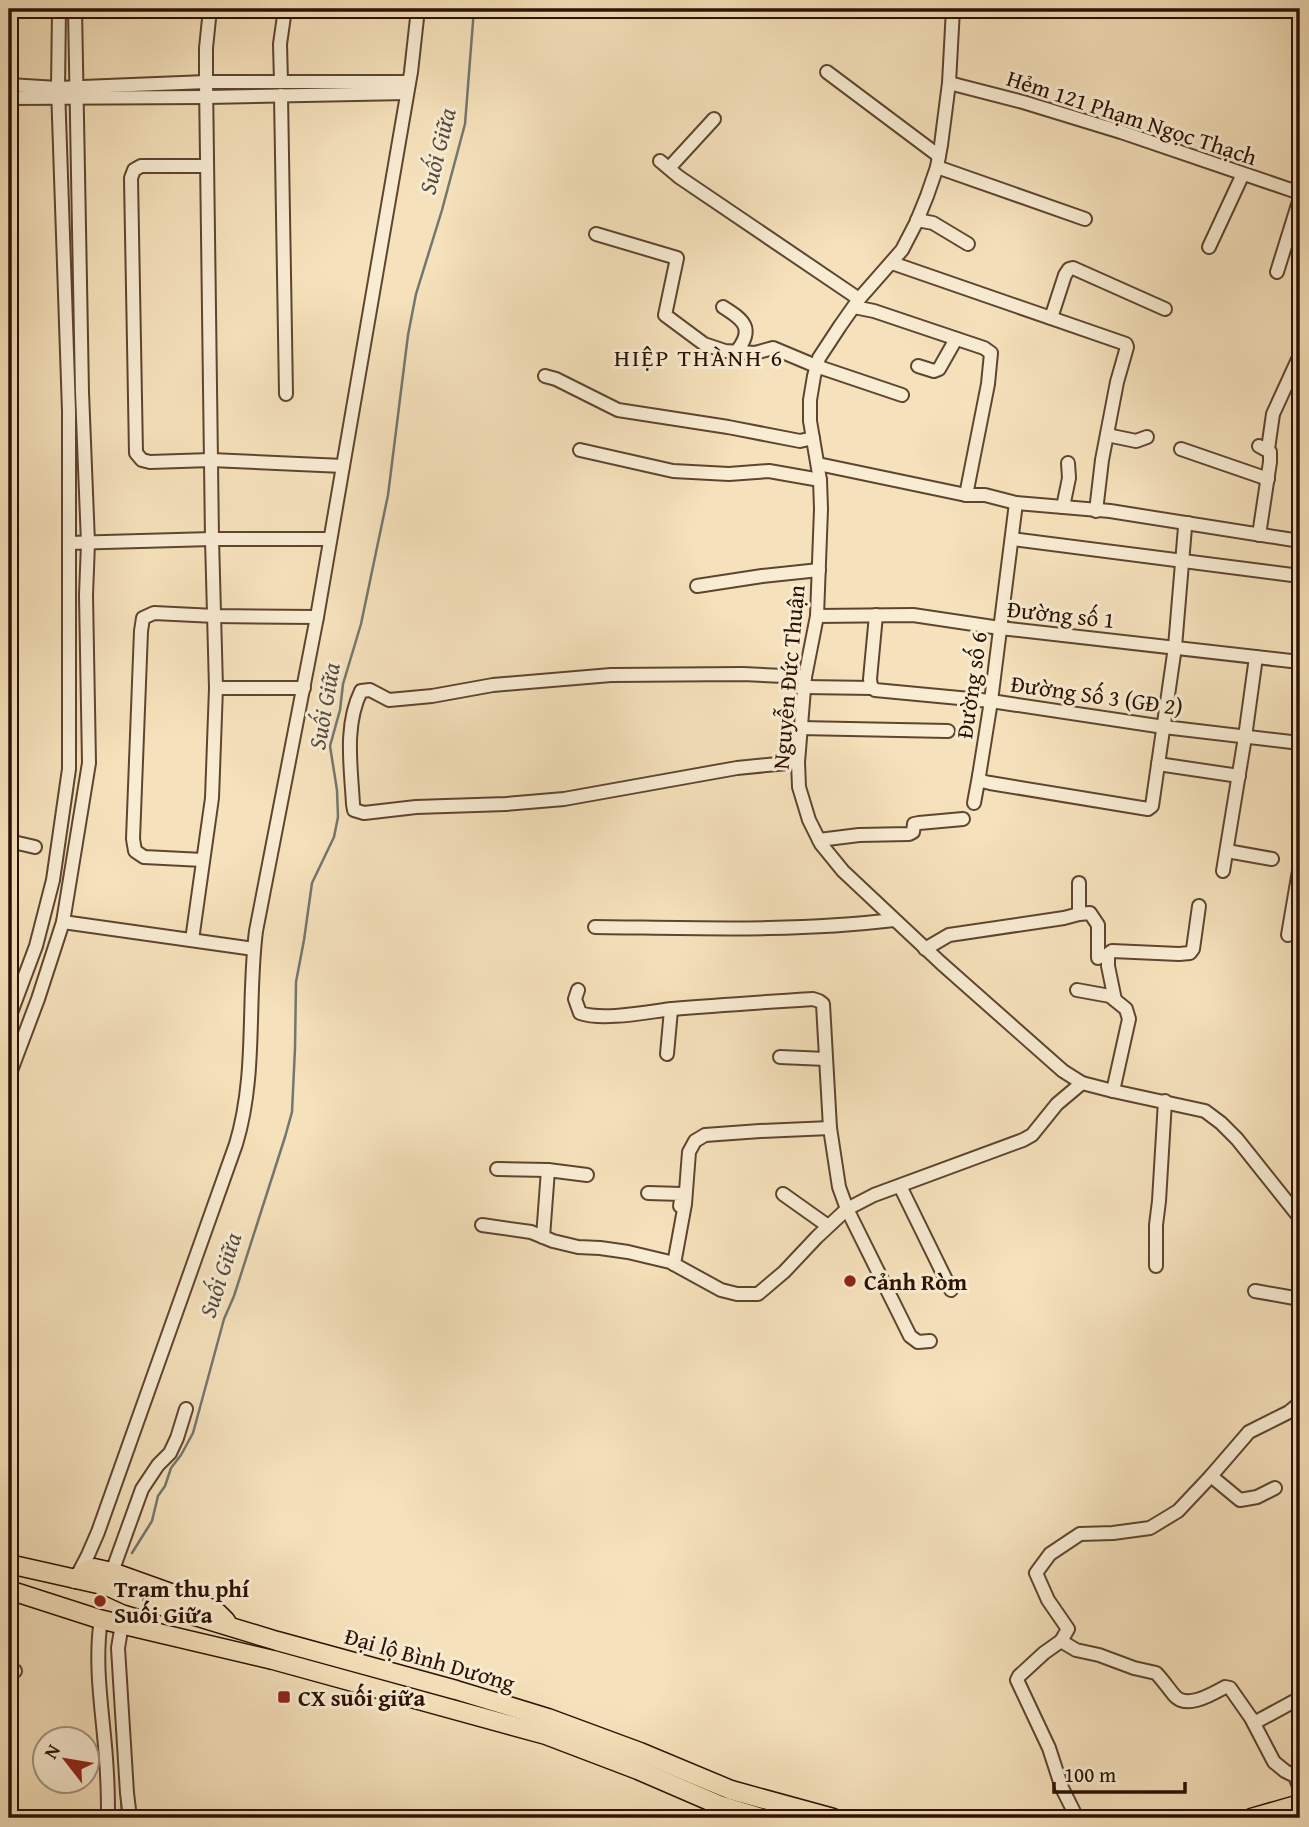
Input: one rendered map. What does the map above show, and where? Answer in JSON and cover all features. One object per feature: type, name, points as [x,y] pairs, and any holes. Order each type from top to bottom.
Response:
[{"type":"highway","name":"Đại lộ Bình Dương","points":[[9,1564],[107,1586],[230,1627],[548,1718],[731,1790],[833,1818]]},
{"type":"highway","points":[[75,1579],[89,1569],[112,1572],[204,1605],[218,1613],[230,1627]]},
{"type":"highway","name":"Đại lộ Bình Dương","points":[[9,1591],[100,1624],[273,1660],[546,1735],[719,1804],[762,1818]]},
{"type":"highway","points":[[1251,1818],[1300,1804]]},
{"type":"street","points":[[9,1018],[36,946],[53,880],[69,769],[69,411],[59,9]]},
{"type":"street","points":[[9,1076],[63,922],[89,763],[86,596],[88,542],[82,392],[75,23],[77,9]]},
{"type":"street","points":[[191,9],[209,10],[206,82],[216,688],[212,798],[192,940]]},
{"type":"street","points":[[285,9],[280,44],[286,394]]},
{"type":"street","points":[[75,1579],[98,1532],[240,1131],[246,1104],[254,949],[260,910],[317,617],[414,51],[418,9]]},
{"type":"street","name":"Nguyễn Đức Thuận","points":[[953,9],[949,83],[938,162],[917,220],[902,250],[856,303],[826,346],[816,366],[810,400],[810,421],[820,480],[817,616],[804,682],[798,762],[799,787],[808,820],[819,840],[843,871],[925,949],[1063,1071],[1082,1083],[1205,1111],[1237,1139],[1300,1218]]},
{"type":"street","points":[[827,72],[938,162],[1085,219]]},
{"type":"street","points":[[9,98],[206,82],[281,88],[408,87]]},
{"type":"street","name":"Hẻm 121 Phạm Ngọc Thạch","points":[[949,83],[1122,132],[1300,196]]},
{"type":"street","points":[[9,85],[59,93]]},
{"type":"street","points":[[77,92],[207,97],[281,88]]},
{"type":"street","points":[[714,119],[665,165],[856,303],[984,348],[991,353],[988,384],[966,495]]},
{"type":"street","points":[[207,166],[141,166],[134,170],[131,178],[136,453],[142,460],[149,462],[211,460],[343,466]]},
{"type":"street","points":[[1209,247],[1243,174]]},
{"type":"street","points":[[1277,272],[1300,196]]},
{"type":"street","points":[[917,220],[933,223],[968,244]]},
{"type":"street","points":[[596,234],[677,258],[666,317],[704,344],[736,352],[755,353],[773,348],[816,366],[902,395]]},
{"type":"street","points":[[892,263],[1126,344],[1107,435],[1096,511]]},
{"type":"street","points":[[1051,318],[1065,275],[1073,268],[1166,309]]},
{"type":"street","points":[[723,307],[743,320],[743,343],[736,352]]},
{"type":"street","points":[[918,366],[934,372],[939,369],[956,339]]},
{"type":"street","points":[[1259,535],[1270,462],[1270,452],[1264,448],[1273,414],[1300,355]]},
{"type":"street","points":[[545,376],[618,410],[800,441],[813,438]]},
{"type":"street","points":[[1107,435],[1136,441],[1147,438]]},
{"type":"street","points":[[1181,449],[1268,479]]},
{"type":"street","points":[[580,450],[673,471],[729,474],[769,471],[820,480]]},
{"type":"street","points":[[1063,507],[1069,478],[1068,463]]},
{"type":"street","points":[[818,464],[1016,503],[1110,511],[1300,541]]},
{"type":"street","name":"Đường số 6","points":[[974,803],[984,780],[991,701],[1016,503]]},
{"type":"street","points":[[984,780],[1148,809],[1152,806],[1175,647],[1185,527],[1188,523]]},
{"type":"street","points":[[1012,538],[1300,576]]},
{"type":"street","points":[[69,543],[330,539]]},
{"type":"street","points":[[697,586],[819,570]]},
{"type":"street","points":[[203,860],[144,857],[135,851],[133,839],[141,631],[144,618],[154,612],[215,616],[317,617]]},
{"type":"street","points":[[873,688],[870,679],[876,615]]},
{"type":"street","name":"Đường số 1","points":[[817,616],[913,615],[1000,628],[1300,662]]},
{"type":"street","points":[[1223,871],[1256,657]]},
{"type":"street","name":"Đường Số 3 (GĐ 2)","points":[[798,762],[737,768],[564,799],[416,807],[364,813],[354,810],[349,755],[357,702],[365,690],[378,693],[389,700],[432,696],[493,685],[617,675],[743,674],[873,688],[887,692],[991,701],[1164,727],[1300,743]]},
{"type":"street","points":[[216,688],[304,688]]},
{"type":"street","points":[[800,728],[948,731]]},
{"type":"street","points":[[1158,764],[1239,776]]},
{"type":"street","points":[[819,840],[859,835],[909,834],[914,824],[963,819]]},
{"type":"street","points":[[9,841],[35,847]]},
{"type":"street","points":[[1227,851],[1272,859]]},
{"type":"street","points":[[1288,935],[1300,865]]},
{"type":"street","points":[[1079,883],[1079,914]]},
{"type":"street","points":[[1115,1000],[1108,954],[1112,951],[1190,953],[1193,949],[1199,906]]},
{"type":"street","points":[[925,949],[949,935],[1090,914],[1098,925],[1098,958]]},
{"type":"street","points":[[595,928],[740,929],[844,926],[894,920]]},
{"type":"street","points":[[63,922],[254,949]]},
{"type":"street","points":[[578,990],[575,999],[577,1006],[580,1013],[587,1016],[813,999],[823,1004],[830,1128],[839,1187],[847,1209],[909,1336],[918,1342],[930,1340]]},
{"type":"street","points":[[1077,990],[1110,996],[1126,1009],[1129,1020],[1113,1091]]},
{"type":"street","points":[[667,1054],[671,1010]]},
{"type":"street","points":[[780,1057],[825,1059]]},
{"type":"street","points":[[482,1225],[531,1232],[578,1247],[628,1252],[672,1263],[721,1290],[737,1294],[758,1294],[847,1209],[874,1195],[1023,1140],[1032,1135],[1057,1104],[1082,1083]]},
{"type":"street","points":[[1156,1266],[1156,1225],[1165,1101]]},
{"type":"street","points":[[672,1263],[685,1204],[690,1152],[695,1141],[705,1135],[830,1128]]},
{"type":"street","points":[[496,1169],[548,1170],[587,1175]]},
{"type":"street","points":[[543,1237],[548,1170]]},
{"type":"street","points":[[900,1186],[951,1290]]},
{"type":"street","points":[[648,1193],[682,1194],[672,1263]]},
{"type":"street","points":[[783,1194],[828,1226]]},
{"type":"street","points":[[1255,1291],[1300,1299]]},
{"type":"street","points":[[1077,1818],[1062,1788],[1049,1748],[1017,1680],[1061,1641],[1068,1629],[1048,1600],[1036,1573],[1050,1554],[1080,1534],[1150,1528],[1178,1511],[1249,1432],[1289,1412],[1300,1403]]},
{"type":"street","points":[[112,1572],[142,1489],[158,1465],[170,1453],[186,1409]]},
{"type":"street","points":[[1211,1476],[1240,1500],[1257,1497],[1275,1488]]},
{"type":"street","points":[[100,1624],[97,1656],[108,1818]]},
{"type":"street","points":[[122,1629],[118,1648],[130,1818]]},
{"type":"street","points":[[1061,1641],[1076,1650],[1156,1673],[1175,1698],[1183,1701],[1196,1700],[1225,1686],[1230,1688],[1254,1723],[1274,1762],[1295,1776],[1300,1789]]},
{"type":"street","points":[[1254,1723],[1300,1698]]},
{"type":"waterway","name":"Suối Giữa","points":[[132,1553],[152,1521],[158,1496],[165,1486],[171,1468],[193,1433],[224,1319],[234,1296],[292,1112],[296,982],[312,883],[334,837],[338,817],[330,746],[340,710],[343,684],[361,624],[388,495],[408,335],[416,294],[465,124],[474,9]]},
{"type":"waterway","name":"Suối Giữa","points":[[121,1794],[122,1818]]},
{"type":"place","name":"Cảnh Ròm","points":[[850,1281]]},
{"type":"place","name":"Trạm thu phí Suối Giữa","points":[[100,1601]]},
{"type":"place","name":"CX suối giữa","points":[[284,1697]]},
{"type":"district","name":"HIỆP THÀNH 6","points":[[699,357]]}]
